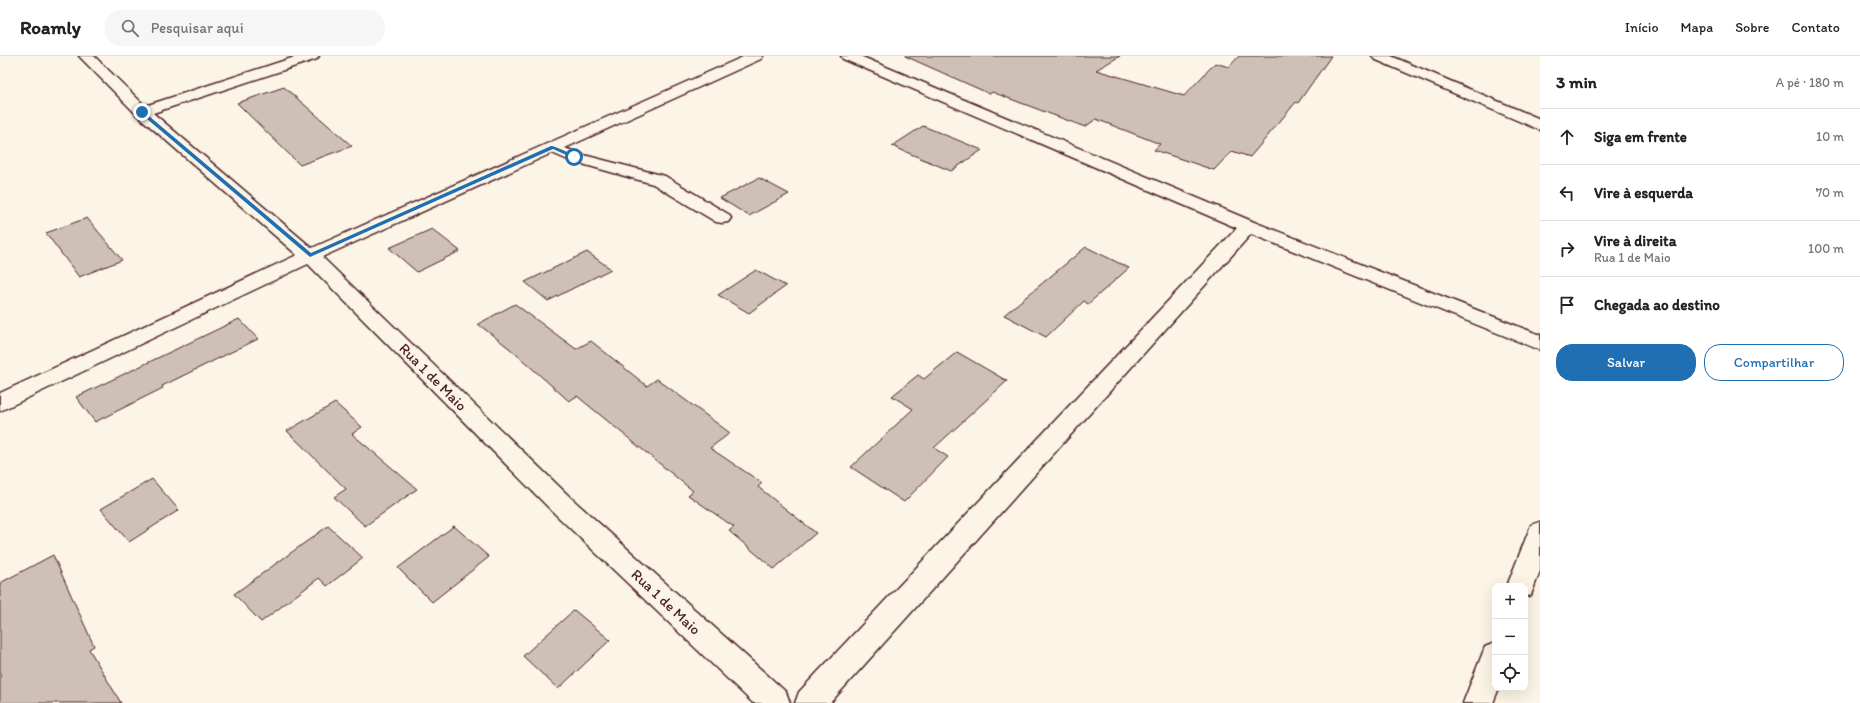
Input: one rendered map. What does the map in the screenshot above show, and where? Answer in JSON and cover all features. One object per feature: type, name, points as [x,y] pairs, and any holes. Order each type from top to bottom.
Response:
[{"type":"street","name":"Rua 1 de Maio","points":[[86,56],[142,112],[310,256],[561,504],[775,703]]},
{"type":"street","points":[[142,112],[312,56]]},
{"type":"street","points":[[0,403],[310,256],[756,56]]},
{"type":"street","points":[[848,56],[1248,226],[1540,343]]},
{"type":"street","points":[[1379,56],[1540,124]]},
{"type":"street","points":[[553,147],[559,152],[574,157],[659,180],[722,218]]},
{"type":"street","points":[[810,703],[1248,226]]},
{"type":"street","points":[[1522,583],[1540,533]]},
{"type":"street","points":[[1478,703],[1492,665]]},
{"type":"building","points":[[905,56],[1120,56],[1096,70],[1184,96],[1215,63],[1229,67],[1239,56],[1331,56],[1298,103],[1296,102],[1250,157],[1232,151],[1214,170],[1154,150],[1160,144],[1096,119],[1085,127],[992,92],[990,94]]},
{"type":"building","points":[[284,87],[352,146],[300,165],[237,103]]},
{"type":"building","points":[[923,126],[982,150],[951,171],[892,146]]},
{"type":"building","points":[[759,178],[789,194],[749,216],[720,198]]},
{"type":"building","points":[[87,218],[122,260],[79,277],[46,233]]},
{"type":"building","points":[[432,229],[460,251],[417,272],[389,248]]},
{"type":"building","points":[[1086,247],[1129,268],[1088,304],[1084,301],[1046,337],[1004,315]]},
{"type":"building","points":[[587,252],[611,269],[548,301],[525,282]]},
{"type":"building","points":[[756,270],[786,286],[749,313],[718,295]]},
{"type":"building","points":[[515,304],[576,349],[591,341],[647,386],[657,379],[730,433],[710,448],[762,483],[758,487],[816,533],[774,569],[729,531],[734,527],[688,495],[693,491],[577,396],[569,401],[509,348],[478,324]]},
{"type":"building","points":[[239,319],[258,339],[162,386],[163,388],[95,422],[76,397]]},
{"type":"building","points":[[957,352],[1007,381],[934,448],[948,457],[904,502],[851,467],[913,409],[892,396],[918,375],[924,379]]},
{"type":"building","points":[[335,403],[362,427],[352,434],[417,489],[365,526],[334,497],[346,489],[287,431]]},
{"type":"building","points":[[152,479],[179,510],[129,542],[101,509]]},
{"type":"building","points":[[328,526],[363,558],[327,586],[319,578],[261,622],[234,594]]},
{"type":"building","points":[[454,526],[489,557],[432,602],[398,568]]},
{"type":"building","points":[[53,555],[94,646],[89,649],[121,703],[0,703],[0,583]]},
{"type":"building","points":[[574,610],[610,640],[558,689],[523,656]]},
{"type":"route","points":[[142,112],[310,256],[553,147],[559,152],[574,157]]}]
